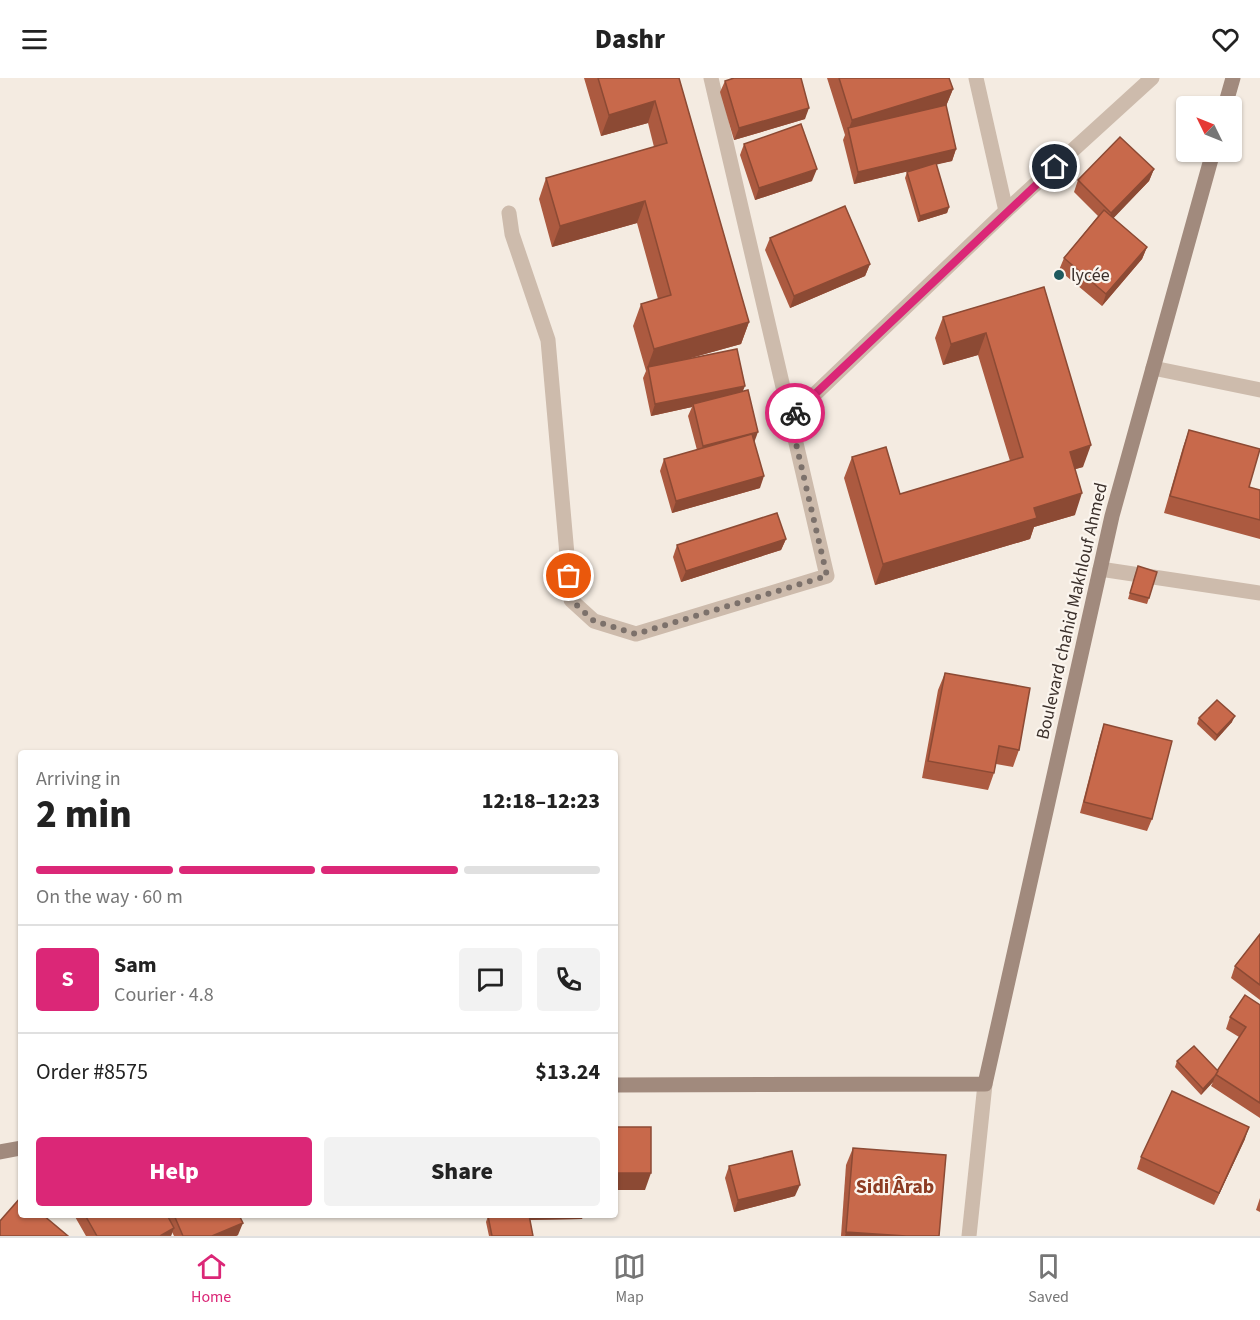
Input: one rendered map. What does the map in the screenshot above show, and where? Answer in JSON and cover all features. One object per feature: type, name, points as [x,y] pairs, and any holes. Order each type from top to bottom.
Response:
[{"type":"main road","points":[[1228,96],[1233,78]]},
{"type":"main road","name":"Boulevard chahid Makhlouf Ahmed","points":[[985,1084],[1112,516],[1210,162]]},
{"type":"main road","points":[[618,1084],[985,1084]]},
{"type":"main road","points":[[0,1152],[18,1149]]},
{"type":"street","points":[[508,213],[512,234],[548,340],[571,600],[594,621],[636,634],[827,576],[711,78]]},
{"type":"street","points":[[976,78],[1006,211]]},
{"type":"street","points":[[790,418],[1006,211],[1152,78]]},
{"type":"street","points":[[1153,368],[1260,390]]},
{"type":"street","points":[[1100,569],[1260,593]]},
{"type":"street","points":[[969,1236],[985,1084]]},
{"type":"building","points":[[598,78],[679,78],[749,322],[654,349],[641,304],[671,295],[645,201],[560,226],[546,178],[667,143],[655,101],[609,115]]},
{"type":"building","points":[[734,78],[801,78],[809,108],[739,128],[725,81]]},
{"type":"building","points":[[839,78],[949,78],[953,89],[852,120]]},
{"type":"building","points":[[946,105],[956,149],[858,172],[848,128]]},
{"type":"building","points":[[801,124],[817,169],[759,188],[744,144]]},
{"type":"building","points":[[1120,137],[1154,169],[1111,213],[1078,180]]},
{"type":"building","points":[[936,163],[949,207],[920,216],[907,172]]},
{"type":"building","points":[[845,206],[870,264],[794,296],[770,238]]},
{"type":"building","points":[[1104,210],[1147,247],[1106,294],[1064,258]]},
{"type":"building","points":[[1044,287],[1091,445],[1070,452],[1082,493],[1034,508],[1037,518],[883,564],[852,457],[886,447],[900,494],[1023,457],[986,333],[951,344],[943,317]]},
{"type":"building","points":[[737,349],[745,386],[655,404],[648,367]]},
{"type":"building","points":[[748,390],[758,432],[703,446],[693,404]]},
{"type":"building","points":[[1189,430],[1260,449],[1249,487],[1260,490],[1260,520],[1170,496]]},
{"type":"building","points":[[752,434],[764,476],[676,501],[664,459]]},
{"type":"building","points":[[777,513],[786,539],[686,571],[677,545]]},
{"type":"building","points":[[1138,566],[1157,572],[1149,598],[1130,593]]},
{"type":"building","points":[[945,673],[1030,688],[1019,750],[999,746],[994,773],[928,761]]},
{"type":"building","points":[[1217,700],[1235,716],[1217,735],[1199,718]]},
{"type":"building","points":[[1104,724],[1172,741],[1152,819],[1084,802]]},
{"type":"building","points":[[1260,934],[1260,985],[1235,966]]},
{"type":"building","points":[[1245,995],[1260,1005],[1260,1103],[1215,1074],[1246,1027],[1230,1017]]},
{"type":"building","points":[[1194,1046],[1218,1071],[1203,1089],[1177,1061]]},
{"type":"building","points":[[1172,1091],[1249,1127],[1219,1193],[1141,1157]]},
{"type":"building","points":[[618,1127],[651,1127],[651,1173],[618,1173]]},
{"type":"building","points":[[853,1148],[946,1155],[939,1236],[846,1232]]},
{"type":"building","points":[[792,1151],[800,1185],[738,1200],[729,1166]]},
{"type":"building","points":[[18,1200],[18,1218],[47,1218],[68,1236],[0,1236],[0,1221]]},
{"type":"building","points":[[87,1218],[169,1218],[174,1228],[160,1236],[97,1236]]},
{"type":"building","points":[[175,1218],[240,1218],[243,1223],[212,1236],[183,1236]]},
{"type":"building","points":[[488,1218],[530,1218],[533,1236],[492,1236]]},
{"type":"way so far","points":[[569,576],[571,600],[594,621],[636,634],[827,576],[790,418],[795,413]]},
{"type":"place","name":"lycée","points":[[1059,275]]},
{"type":"district","name":"Sidi Ârab","points":[[895,1187]]},
{"type":"route","points":[[795,413],[1055,167]]}]
